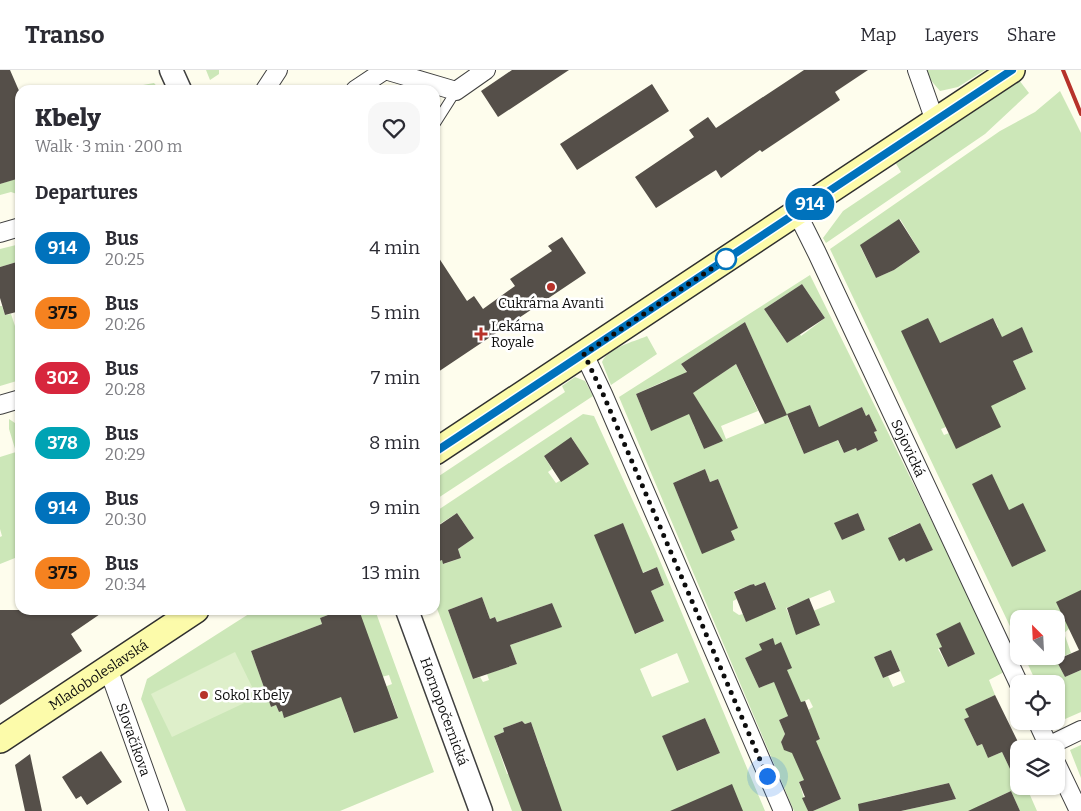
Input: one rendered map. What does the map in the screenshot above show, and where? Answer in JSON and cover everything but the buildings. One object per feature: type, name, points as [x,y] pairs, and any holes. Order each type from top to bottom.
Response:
[{"type":"main road","points":[[440,449],[1012,70]]},
{"type":"main road","name":"Mladoboleslavská","points":[[0,740],[188,615]]},
{"type":"street","points":[[171,70],[178,85]]},
{"type":"street","points":[[268,85],[278,70]]},
{"type":"street","points":[[362,85],[385,70],[436,85]]},
{"type":"street","points":[[440,86],[456,91],[486,70]]},
{"type":"street","points":[[917,70],[935,121]]},
{"type":"street","name":"Sojovická","points":[[796,213],[822,261],[1015,675]]},
{"type":"street","points":[[0,233],[15,228]]},
{"type":"street","points":[[584,354],[783,811]]},
{"type":"street","points":[[0,405],[15,400]]},
{"type":"street","name":"Hornopočernická","points":[[409,615],[481,811]]},
{"type":"street","name":"Slovačíkova","points":[[108,668],[160,811]]},
{"type":"street","points":[[1062,740],[1081,730]]},
{"type":"street","points":[[1065,782],[1079,811]]},
{"type":"lane","points":[[440,116],[456,91]]},
{"type":"green space","points":[[206,70],[219,70],[219,74],[210,80]]},
{"type":"green space","points":[[926,70],[985,70],[958,87],[940,91],[928,77]]},
{"type":"green space","points":[[1019,80],[1029,93],[985,134],[826,243],[823,238],[843,211],[901,172],[895,162]]},
{"type":"green space","points":[[1060,91],[1081,133],[1081,619],[1065,632],[1065,610],[1010,610],[1010,626],[830,249],[1000,131],[1035,112]],"holes":[[[900,219],[920,252],[894,270],[876,278],[861,248],[875,235]],[[993,318],[998,327],[993,342],[1022,328],[1033,352],[1013,361],[1026,389],[901,331],[940,343]],[[946,427],[983,436],[957,448],[949,433],[944,435],[941,429]],[[1023,504],[1012,567],[989,520]]]},
{"type":"green space","points":[[15,179],[15,193],[11,192],[0,195],[0,184]]},
{"type":"green space","points":[[15,245],[15,262],[0,267],[0,249]]},
{"type":"green space","points":[[810,275],[1006,671],[989,680],[995,695],[966,709],[969,717],[964,719],[977,746],[982,744],[988,758],[1002,752],[1010,769],[1010,791],[983,804],[986,811],[901,811],[956,799],[949,783],[874,800],[877,811],[813,811],[841,799],[828,770],[799,782],[808,811],[794,811],[619,397]],"holes":[[[802,284],[825,318],[801,336],[800,334],[787,343],[764,309]],[[745,322],[786,414],[726,439],[721,426],[758,411],[736,364],[698,389],[681,364]],[[667,380],[651,431],[636,394]],[[810,405],[826,445],[804,454],[787,415]],[[862,407],[866,416],[869,414],[877,431],[874,432],[878,441],[857,451],[856,448],[844,453],[831,427],[841,417]],[[693,424],[718,443],[704,449]],[[705,469],[710,482],[718,479],[724,494],[717,497],[735,540],[702,553],[673,483]],[[858,513],[865,530],[842,540],[835,523]],[[920,523],[933,550],[906,562],[904,558],[899,560],[893,549],[898,546],[893,535]],[[765,582],[776,608],[746,622],[743,614],[739,615],[733,611],[733,601],[737,599],[734,591],[754,584],[755,586]],[[830,590],[835,602],[791,620],[786,608]],[[776,645],[783,678],[759,688],[745,658]],[[942,647],[975,654],[948,667],[938,649]],[[891,650],[905,682],[893,687],[888,676],[883,678],[874,657]],[[809,699],[813,707],[808,710],[820,739],[792,751],[784,749],[781,742],[785,734],[779,720],[788,716],[786,709]]]},
{"type":"green space","points":[[0,306],[2,306],[5,315],[11,314],[15,326],[15,382],[0,386]]},
{"type":"green space","points":[[647,336],[657,354],[611,385],[602,362],[605,357],[621,346]]},
{"type":"green space","points":[[575,377],[585,381],[593,396],[440,497],[440,475],[565,392],[562,386]]},
{"type":"green space","points":[[583,414],[594,416],[655,549],[765,811],[512,811],[439,615],[440,561],[442,560],[444,564],[461,558],[458,549],[474,538],[457,513],[440,524],[440,509]],"holes":[[[572,438],[588,464],[556,483],[548,472],[552,469],[544,456]],[[623,523],[642,573],[657,567],[664,585],[651,591],[664,621],[636,634]],[[482,597],[490,619],[495,617],[497,622],[552,603],[561,627],[510,645],[517,664],[487,674],[489,680],[483,682],[480,677],[473,679],[448,610]],[[677,653],[689,682],[652,697],[640,669]],[[705,718],[720,753],[678,771],[663,736]],[[522,721],[525,724],[531,722],[547,767],[522,776],[519,770],[507,774],[494,736],[504,732],[503,728]]]},
{"type":"green space","points":[[9,419],[15,423],[15,449],[9,429]]},
{"type":"green space","points":[[15,452],[15,558],[0,564],[0,537],[2,536],[0,529],[0,457]]},
{"type":"green space","points":[[247,615],[328,615],[320,618],[322,624],[251,651],[271,707],[276,705],[279,712],[282,711],[284,717],[350,693],[346,712],[354,733],[398,717],[390,695],[382,688],[392,684],[389,675],[378,678],[360,615],[377,615],[434,772],[340,811],[186,811],[141,699],[147,679]]},
{"type":"green space","points":[[1065,636],[1071,653],[1065,656]]},
{"type":"green space","name":"Sokol Kbely","points":[[235,652],[257,697],[172,737],[151,694]]},
{"type":"green space","points":[[1028,665],[1059,665],[1064,675],[1033,675]]},
{"type":"green space","points":[[1081,670],[1081,712],[1065,719],[1065,677]]},
{"type":"green space","points":[[1081,745],[1081,778],[1070,750]]},
{"type":"green space","points":[[1013,795],[1030,795],[1037,811],[1020,811]]},
{"type":"railway","points":[[1063,70],[1081,114]]},
{"type":"bus line","name":"914","points":[[440,449],[1012,70]]},
{"type":"place","name":"Cukrárna Avanti","points":[[551,287]]},
{"type":"place","name":"Lekárna Royale","points":[[481,334]]},
{"type":"place","name":"Sokol Kbely","points":[[204,695]]},
{"type":"route","points":[[726,259],[728,258],[584,354],[603,394],[767,776]]}]
